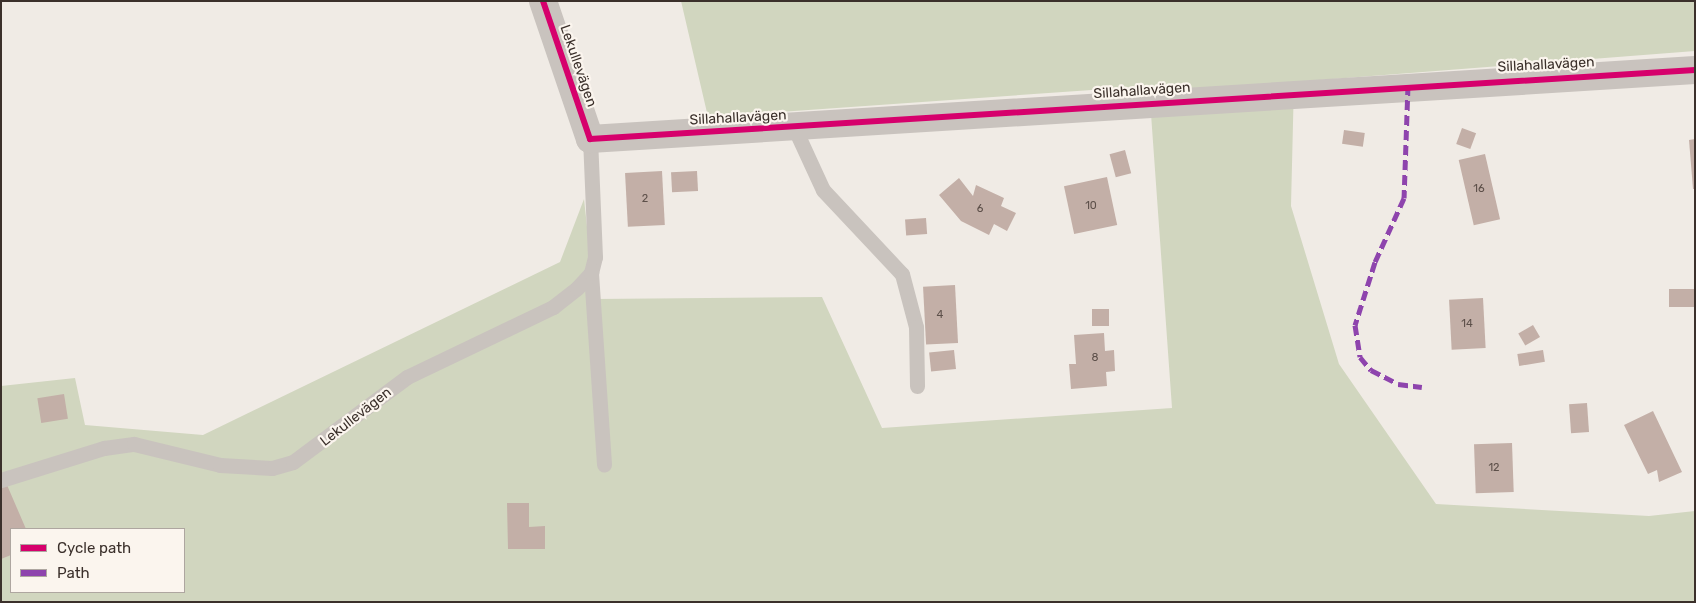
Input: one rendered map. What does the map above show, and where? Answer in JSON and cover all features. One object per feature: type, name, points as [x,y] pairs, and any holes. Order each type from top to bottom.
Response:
[{"type":"street","name":"Lekullevägen","points":[[543,1],[590,139]]},
{"type":"street","name":"Sillahallavägen","points":[[590,139],[1695,70]]},
{"type":"lane","points":[[794,127],[823,190],[902,274],[916,327],[918,386]]},
{"type":"lane","name":"Lekullevägen","points":[[1,480],[104,448],[134,444],[220,465],[272,468],[293,462],[407,377],[553,307],[591,273],[595,257],[590,139]]},
{"type":"lane","points":[[591,273],[604,464]]},
{"type":"green space","points":[[681,1],[1695,1],[1695,51],[1294,82],[1291,206],[1339,364],[1436,504],[1649,516],[1695,511],[1695,602],[1,602],[1,386],[75,378],[85,425],[203,435],[560,262],[584,199],[595,299],[822,297],[882,428],[1172,408],[1149,86],[708,117]]},
{"type":"building","points":[[1462,128],[1476,133],[1470,149],[1456,144]]},
{"type":"building","points":[[1344,130],[1365,133],[1363,147],[1342,144]]},
{"type":"building","points":[[1695,139],[1695,189],[1693,189],[1689,140]]},
{"type":"building","points":[[1125,150],[1131,173],[1116,177],[1110,154]]},
{"type":"building","points":[[1485,154],[1500,219],[1474,225],[1459,160]]},
{"type":"building","points":[[662,171],[665,225],[628,227],[625,173]]},
{"type":"building","points":[[697,171],[698,191],[672,192],[671,172]]},
{"type":"building","points":[[1107,177],[1117,225],[1074,234],[1064,186]]},
{"type":"building","points":[[959,178],[973,196],[976,185],[1004,198],[1001,206],[1016,213],[1007,231],[994,224],[989,235],[961,221],[939,195]]},
{"type":"building","points":[[926,218],[927,234],[906,235],[905,219]]},
{"type":"building","points":[[955,285],[958,343],[926,345],[923,287]]},
{"type":"building","points":[[1669,289],[1695,289],[1695,307],[1669,307]]},
{"type":"building","points":[[1483,298],[1486,348],[1452,350],[1449,300]]},
{"type":"building","points":[[1092,309],[1109,309],[1109,326],[1092,326]]},
{"type":"building","points":[[1533,325],[1540,337],[1525,346],[1518,334]]},
{"type":"building","points":[[1104,333],[1105,351],[1114,350],[1115,371],[1106,372],[1107,386],[1071,389],[1069,364],[1076,364],[1074,335]]},
{"type":"building","points":[[954,350],[956,369],[931,372],[929,353]]},
{"type":"building","points":[[1543,350],[1545,362],[1519,366],[1517,354]]},
{"type":"building","points":[[64,394],[68,419],[41,423],[37,398]]},
{"type":"building","points":[[1587,403],[1589,432],[1571,433],[1569,404]]},
{"type":"building","points":[[1653,411],[1682,472],[1659,482],[1657,470],[1648,474],[1624,425]]},
{"type":"building","points":[[1512,443],[1514,492],[1476,493],[1474,444]]},
{"type":"building","points":[[7,485],[26,528],[10,528],[10,555],[1,559],[1,488]]},
{"type":"building","points":[[507,503],[529,503],[529,527],[545,526],[545,549],[508,549]]},
{"type":"marked path","points":[[1408,85],[1404,198],[1375,262],[1355,325],[1360,357],[1371,370],[1398,384],[1422,387]]},
{"type":"cycle path","points":[[543,1],[590,139],[1695,70]]}]
